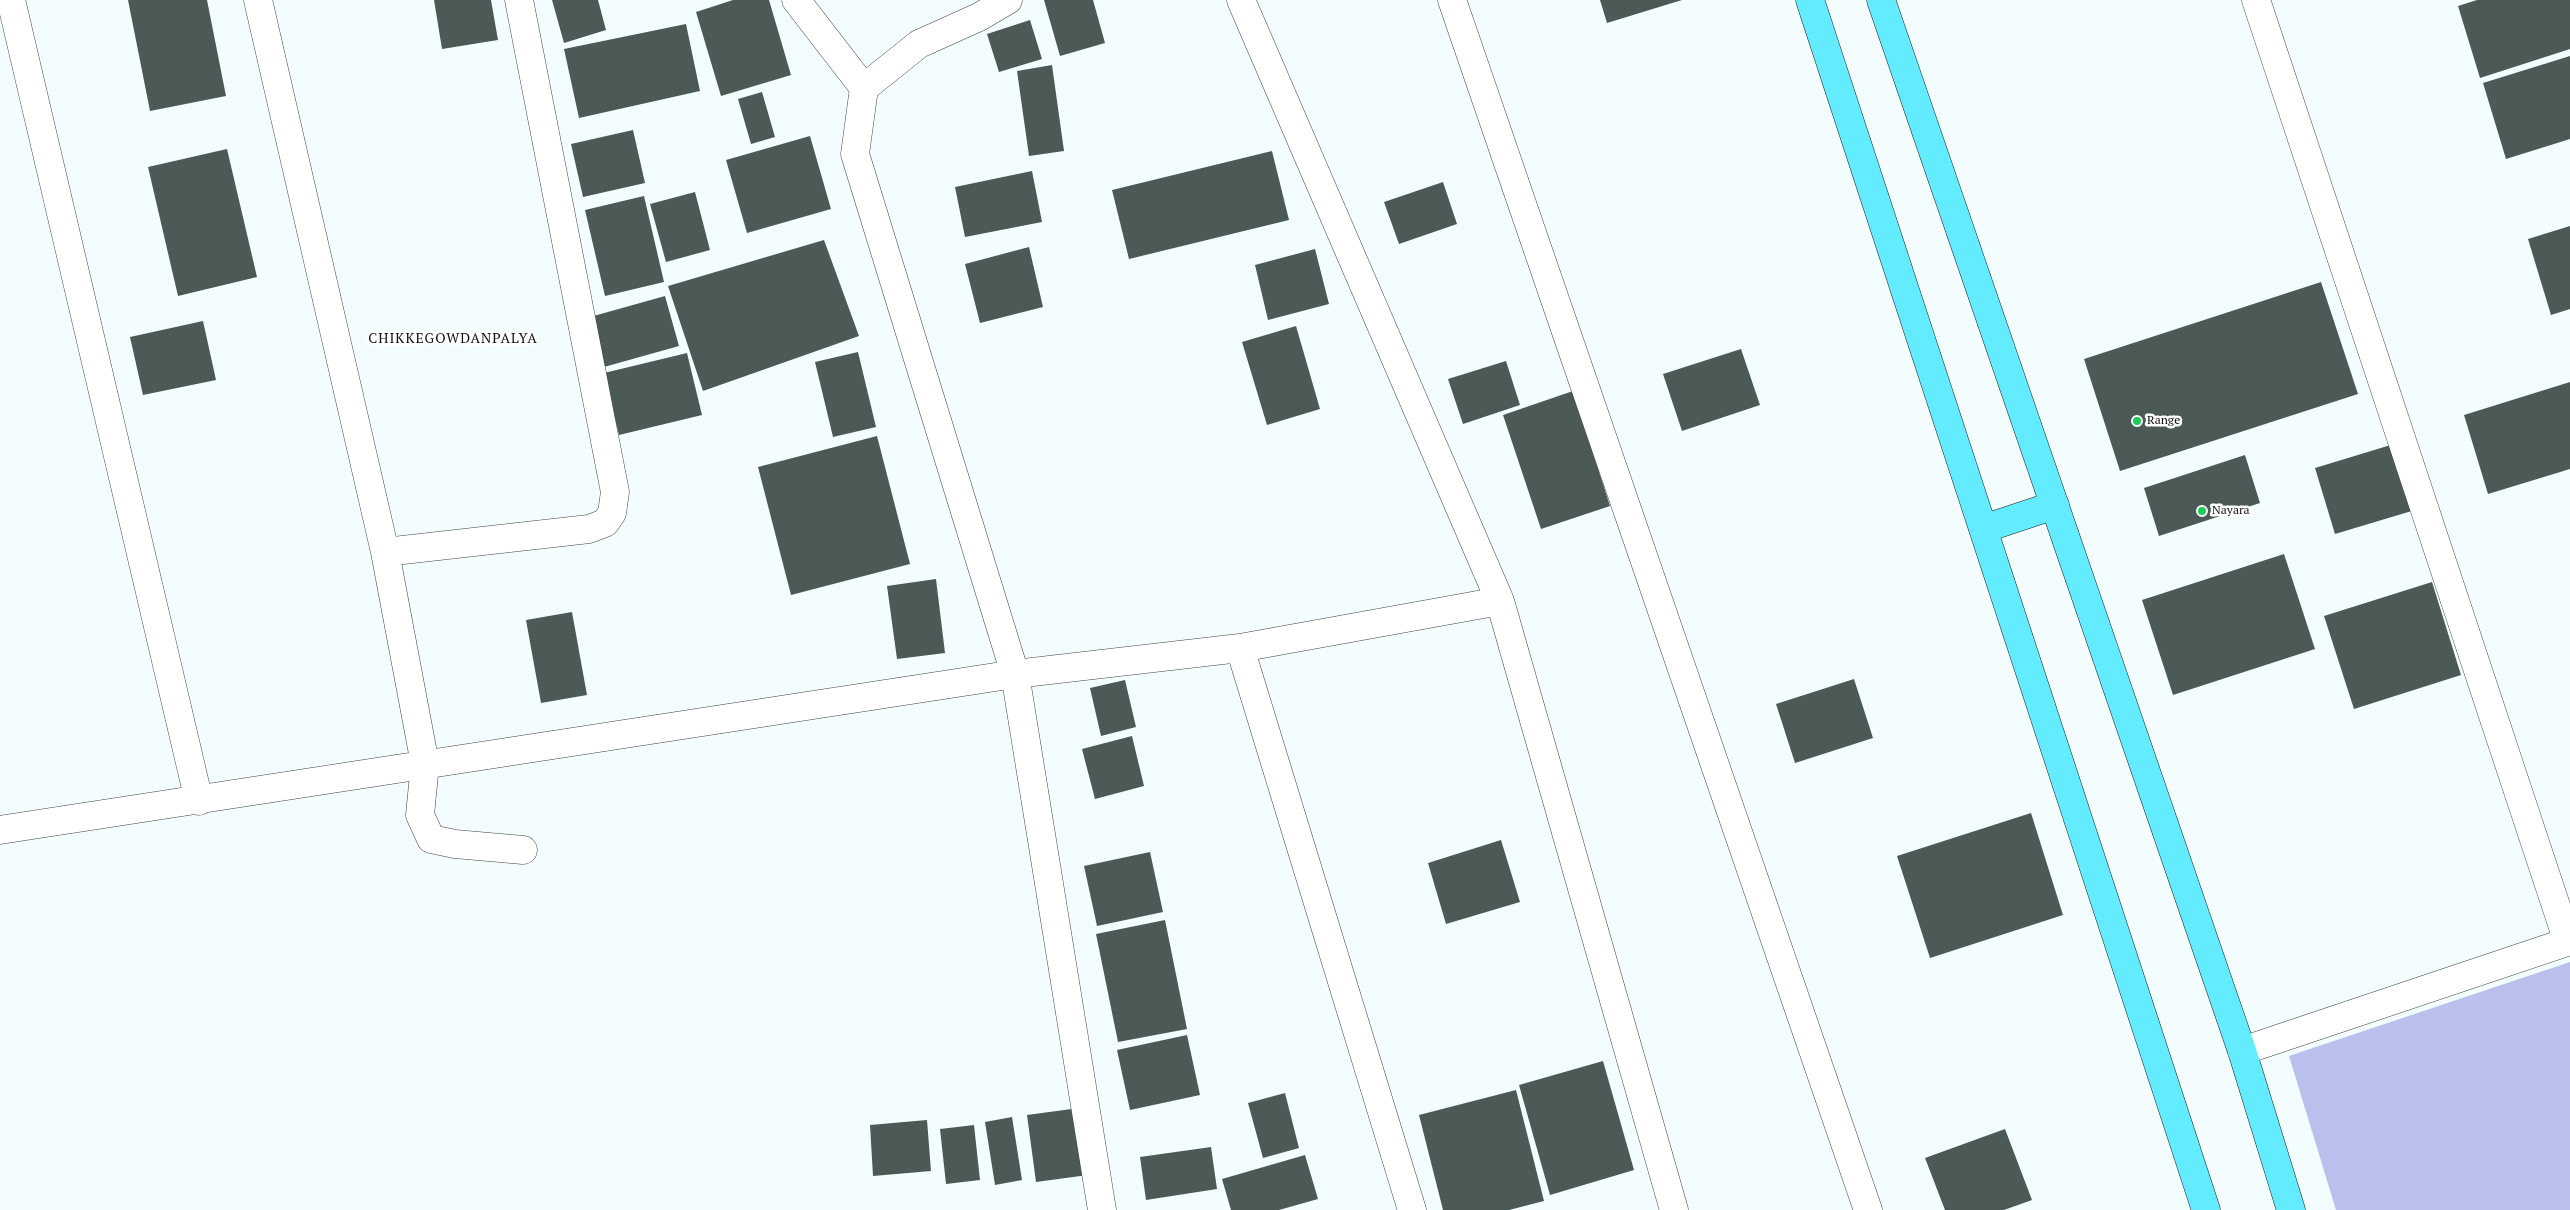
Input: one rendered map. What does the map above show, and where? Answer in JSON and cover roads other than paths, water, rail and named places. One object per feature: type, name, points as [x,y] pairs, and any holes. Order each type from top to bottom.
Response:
[{"type":"main road","points":[[1810,0],[2206,1210]]},
{"type":"main road","points":[[1881,0],[2242,1051],[2291,1210]]},
{"type":"main road","points":[[1983,529],[2055,506]]},
{"type":"street","points":[[11,0],[199,800]]},
{"type":"street","points":[[258,0],[385,552],[425,764],[420,815],[431,839],[456,844],[523,850]]},
{"type":"street","points":[[385,552],[590,529],[605,523],[612,513],[615,492],[519,0]]},
{"type":"street","points":[[796,0],[864,88]]},
{"type":"street","points":[[1008,0],[979,17],[919,44],[864,88],[855,154],[1015,674],[1102,1210]]},
{"type":"street","points":[[1241,0],[1500,601],[1674,1210]]},
{"type":"street","points":[[1452,0],[1868,1210]]},
{"type":"street","points":[[2242,1051],[2569,942],[2256,0]]},
{"type":"street","points":[[0,830],[1015,674],[1240,648],[1500,601]]},
{"type":"street","points":[[1240,648],[1412,1210]]},
{"type":"place","name":"Range","points":[[2137,421]]},
{"type":"place","name":"Nayara","points":[[2202,511]]},
{"type":"district","name":"CHIKKEGOWDANPALYA","points":[[453,339]]}]
